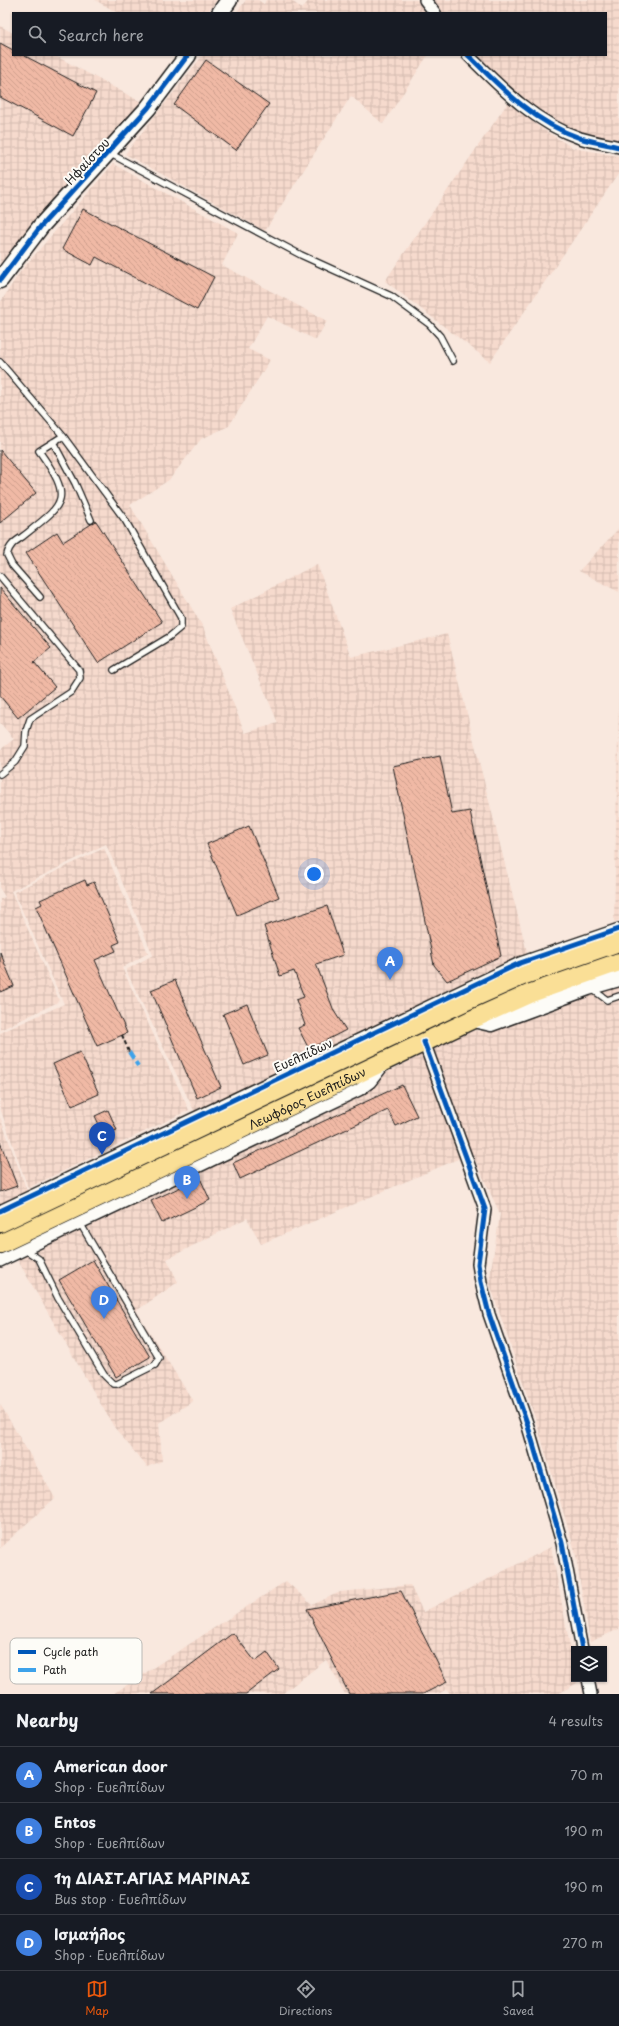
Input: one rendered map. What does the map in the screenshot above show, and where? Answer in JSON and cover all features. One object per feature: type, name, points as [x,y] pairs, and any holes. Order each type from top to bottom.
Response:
[{"type":"main road","name":"Λεωφόρος Ευελπίδων","points":[[0,1223],[148,1145],[522,969],[619,942]]},
{"type":"main road","name":"Λεωφόρος Ευελπίδων","points":[[0,1244],[20,1243],[424,1042],[474,1019],[531,994],[619,962]]},
{"type":"street","points":[[221,12],[229,0]]},
{"type":"street","points":[[424,0],[434,12]]},
{"type":"street","name":"Ηφαίστου","points":[[0,280],[41,226],[148,108],[187,56]]},
{"type":"street","points":[[469,56],[506,93],[551,125],[580,138],[619,147]]},
{"type":"street","points":[[522,969],[619,929]]},
{"type":"street","points":[[474,1019],[491,1023],[588,987],[619,978]]},
{"type":"street","points":[[424,1042],[485,1209],[478,1264],[481,1282],[489,1314],[527,1423],[562,1543],[581,1646]]},
{"type":"street","points":[[0,1261],[20,1243],[80,1223],[359,1090],[370,1082],[388,1060]]},
{"type":"street","points":[[0,1211],[148,1145]]},
{"type":"street","points":[[588,1682],[590,1694]]},
{"type":"lane","points":[[108,152],[301,255],[391,296],[429,324],[440,336],[453,361]]},
{"type":"lane","points":[[0,362],[63,436],[125,520],[181,618],[181,627],[169,637],[114,670]]},
{"type":"lane","points":[[40,596],[12,565],[7,555],[12,544],[55,510],[61,498],[60,485],[38,451],[63,436]]},
{"type":"lane","points":[[53,442],[75,483],[91,520]]},
{"type":"lane","points":[[0,576],[79,670],[80,678],[71,692],[30,719],[26,731],[25,746],[15,762],[0,774]]},
{"type":"lane","points":[[588,987],[607,1000],[619,996]]},
{"type":"lane","points":[[20,1243],[39,1259],[58,1298],[104,1375],[113,1384],[117,1384],[154,1365],[159,1358],[80,1223]]},
{"type":"path","points":[[122,1035],[129,1052]]},
{"type":"shaded area","points":[[95,0],[217,0],[208,12],[116,12]]},
{"type":"shaded area","points":[[246,0],[258,0],[264,4],[266,0],[291,0],[302,9],[309,0],[417,0],[426,12],[237,12]]},
{"type":"shaded area","points":[[429,0],[619,0],[619,145],[582,135],[552,123],[508,91],[474,56],[607,56],[607,12],[438,12]]},
{"type":"shaded area","points":[[0,26],[12,32],[12,56],[56,56],[143,103],[8,254],[0,266]]},
{"type":"shaded area","points":[[202,56],[427,56],[383,124],[351,96],[265,231],[125,154]]},
{"type":"shaded area","points":[[509,101],[539,127],[573,148],[619,156],[619,173],[490,362],[385,281]]},
{"type":"shaded area","points":[[113,164],[238,233],[222,265],[327,321],[316,340],[267,316],[248,349],[270,360],[229,426],[201,439],[169,480],[130,505],[203,627],[245,733],[278,723],[230,609],[317,564],[351,657],[447,634],[530,964],[199,1121],[126,970],[153,955],[106,844],[11,891],[59,1000],[56,1003],[0,1030],[0,899],[5,897],[0,889],[0,750],[14,739],[0,723],[0,303],[20,272]]},
{"type":"shaded area","points":[[619,528],[619,592],[579,571]]},
{"type":"shaded area","points":[[619,693],[619,921],[614,922]]},
{"type":"shaded area","points":[[104,848],[148,953],[122,968],[189,1110],[28,1188],[0,1108],[0,1033],[64,1004],[14,892]]},
{"type":"shaded area","points":[[619,982],[619,1629],[590,1642],[575,1551],[535,1418],[489,1282],[500,1214],[472,1153],[261,1244],[247,1218],[167,1259],[178,1282],[136,1311],[193,1401],[159,1423],[162,1461],[147,1467],[114,1427],[17,1259],[471,1030],[491,1032],[595,989]]},
{"type":"shaded area","points":[[0,1117],[27,1191],[0,1205]]},
{"type":"shaded area","points":[[0,1404],[55,1498],[0,1548]]},
{"type":"shaded area","points":[[551,1547],[571,1651],[571,1682],[577,1683],[558,1694],[450,1694],[447,1689],[438,1694],[345,1694],[326,1660],[282,1694],[113,1694],[128,1684],[142,1684],[142,1675],[286,1581],[312,1605],[340,1592],[410,1585],[423,1612]]},
{"type":"building","points":[[0,43],[12,49],[12,56],[25,56],[96,93],[73,136],[0,97]]},
{"type":"building","points":[[206,60],[269,104],[236,150],[174,105]]},
{"type":"building","points":[[83,209],[214,277],[197,310],[96,257],[92,265],[62,249]]},
{"type":"building","points":[[0,450],[36,493],[0,523]]},
{"type":"building","points":[[96,521],[162,622],[98,663],[26,553],[57,532],[63,542]]},
{"type":"building","points":[[0,588],[51,648],[34,662],[55,687],[18,718],[0,696]]},
{"type":"building","points":[[440,756],[452,814],[470,811],[501,956],[447,981],[434,965],[393,766]]},
{"type":"building","points":[[249,826],[279,897],[237,915],[207,844]]},
{"type":"building","points":[[85,880],[87,885],[94,882],[120,942],[113,945],[116,951],[95,960],[127,1033],[97,1046],[36,907],[42,904],[40,900]]},
{"type":"building","points":[[327,906],[343,955],[316,964],[334,1011],[346,1030],[309,1049],[298,1028],[305,1025],[296,1000],[304,997],[294,971],[280,976],[264,926]]},
{"type":"building","points":[[0,952],[14,986],[0,992]]},
{"type":"building","points":[[175,980],[221,1087],[197,1098],[151,990]]},
{"type":"building","points":[[247,1004],[268,1055],[244,1065],[223,1014]]},
{"type":"building","points":[[80,1052],[99,1094],[72,1106],[53,1064]]},
{"type":"building","points":[[402,1085],[417,1116],[396,1126],[388,1110],[240,1179],[233,1163]]},
{"type":"building","points":[[108,1110],[117,1130],[104,1135],[95,1116]]},
{"type":"building","points":[[0,1142],[17,1186],[0,1192]]},
{"type":"building","points":[[200,1178],[210,1200],[162,1223],[151,1201]]},
{"type":"building","points":[[93,1260],[150,1357],[116,1377],[59,1280]]},
{"type":"building","points":[[401,1591],[447,1682],[423,1694],[349,1694],[307,1609]]},
{"type":"building","points":[[233,1633],[255,1661],[267,1652],[279,1669],[246,1694],[152,1694]]},
{"type":"marked path","points":[[129,1052],[138,1066]]},
{"type":"cycle path","points":[[0,280],[41,226],[148,108],[187,56]]},
{"type":"cycle path","points":[[469,56],[506,92],[533,114],[580,138],[619,147]]},
{"type":"cycle path","name":"Ευελπίδων","points":[[0,1211],[520,963],[619,929]]},
{"type":"cycle path","points":[[424,1042],[485,1209],[478,1264],[481,1282],[489,1314],[527,1423],[562,1543],[581,1646]]},
{"type":"place","name":"American door","points":[[390,980]]},
{"type":"place","name":"1η ΔΙΑΣΤ.ΑΓΙΑΣ ΜΑΡΙΝΑΣ","points":[[102,1155]]},
{"type":"place","name":"Entos","points":[[187,1199]]},
{"type":"place","name":"Ισμαήλος","points":[[104,1319]]}]
